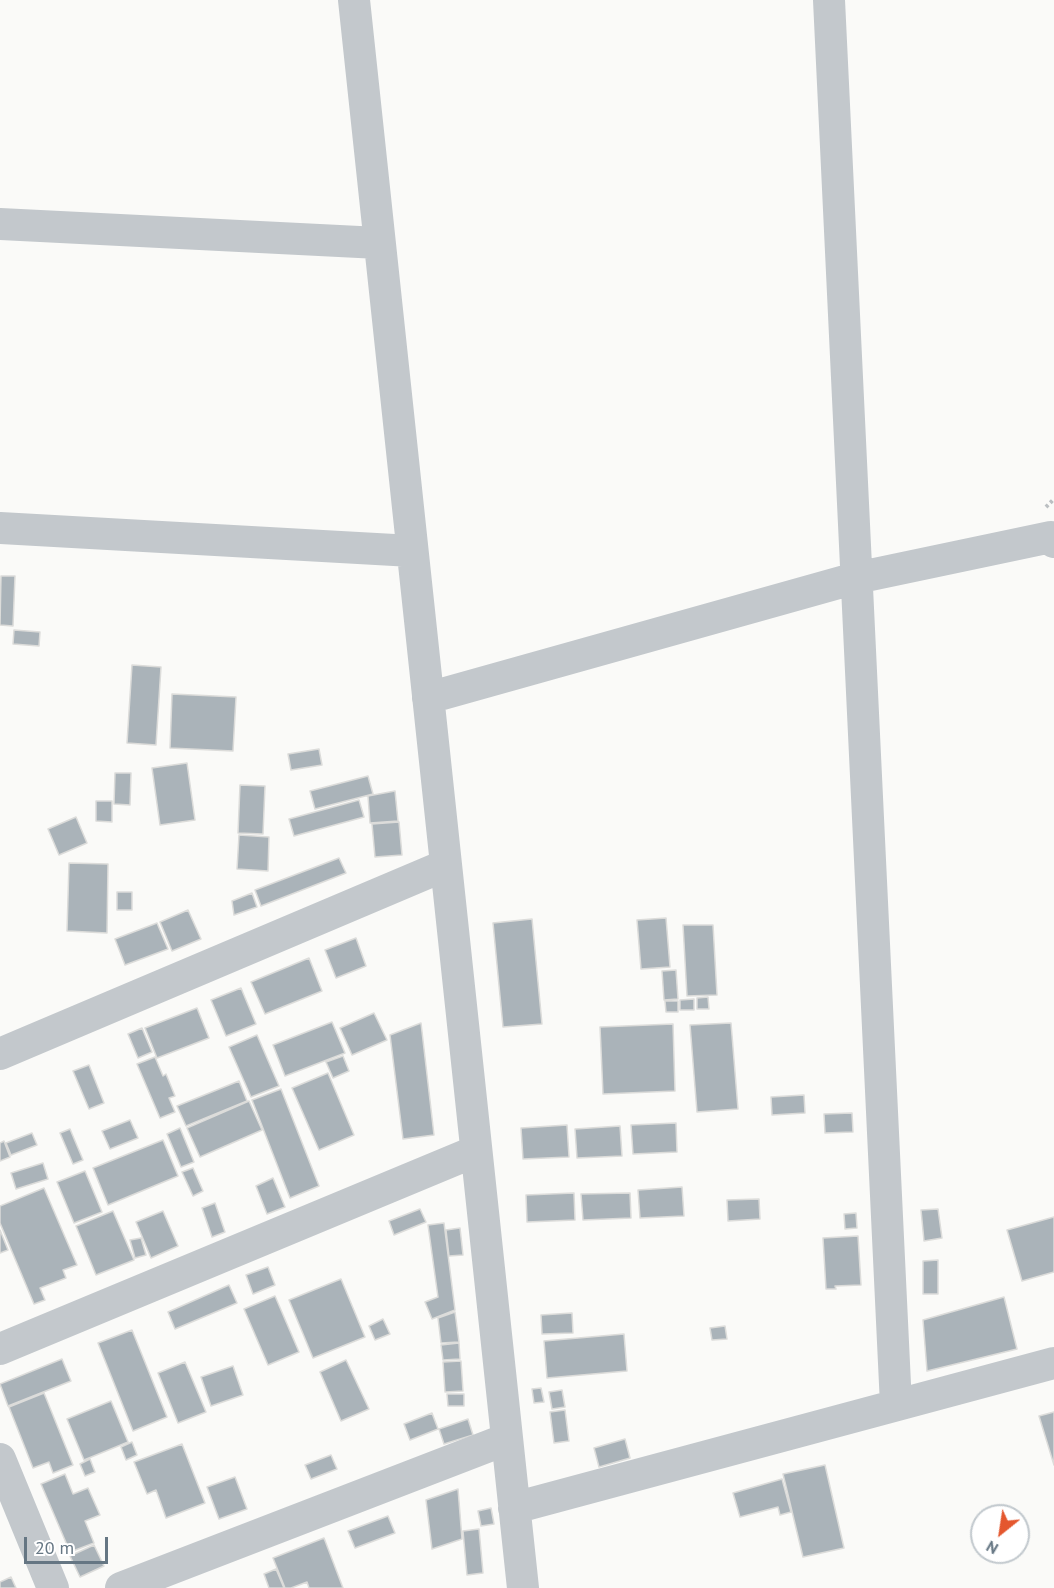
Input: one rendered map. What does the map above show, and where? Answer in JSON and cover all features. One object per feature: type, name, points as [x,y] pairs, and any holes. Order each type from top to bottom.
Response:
[{"type":"street","points":[[354,0],[523,1588]]},
{"type":"street","points":[[829,0],[896,1406]]},
{"type":"street","points":[[0,224],[379,243]]},
{"type":"street","points":[[0,528],[412,551]]},
{"type":"street","points":[[428,698],[856,578],[1051,537],[1054,542]]},
{"type":"street","points":[[0,1054],[446,865]]},
{"type":"street","points":[[0,1349],[476,1151]]},
{"type":"street","points":[[514,1508],[1054,1363]]},
{"type":"street","points":[[121,1588],[507,1439]]},
{"type":"street","points":[[0,1459],[53,1588]]},
{"type":"building","points":[[1,576],[15,576],[13,626],[0,625]]},
{"type":"building","points":[[14,630],[40,632],[39,646],[13,644]]},
{"type":"building","points":[[132,665],[161,667],[156,745],[127,743]]},
{"type":"building","points":[[172,694],[236,697],[233,751],[170,748]]},
{"type":"building","points":[[319,749],[322,765],[291,770],[288,754]]},
{"type":"building","points":[[187,763],[195,820],[160,825],[152,768]]},
{"type":"building","points":[[115,773],[131,773],[130,805],[114,804]]},
{"type":"building","points":[[368,776],[373,794],[315,809],[310,791]]},
{"type":"building","points":[[240,785],[265,786],[263,834],[238,833]]},
{"type":"building","points":[[395,791],[398,821],[370,823],[368,796]]},
{"type":"building","points":[[359,800],[364,817],[294,836],[289,819]]},
{"type":"building","points":[[96,801],[112,801],[112,822],[96,821]]},
{"type":"building","points":[[76,817],[87,843],[59,855],[48,829]]},
{"type":"building","points":[[399,822],[402,855],[375,857],[372,824]]},
{"type":"building","points":[[239,835],[269,837],[268,871],[237,869]]},
{"type":"building","points":[[339,858],[346,873],[261,906],[255,890]]},
{"type":"building","points":[[69,863],[108,864],[107,933],[67,931]]},
{"type":"building","points":[[117,892],[132,892],[132,910],[117,910]]},
{"type":"building","points":[[252,893],[257,907],[234,915],[232,901]]},
{"type":"building","points":[[188,910],[201,939],[172,951],[160,922]]},
{"type":"building","points":[[666,918],[670,967],[641,969],[637,920]]},
{"type":"building","points":[[532,919],[542,1024],[503,1027],[493,923]]},
{"type":"building","points":[[157,923],[168,949],[125,965],[115,939]]},
{"type":"building","points":[[683,925],[713,925],[717,995],[687,996]]},
{"type":"building","points":[[356,938],[366,966],[336,978],[325,950]]},
{"type":"building","points":[[309,958],[322,991],[265,1014],[251,982]]},
{"type":"building","points":[[676,970],[678,999],[664,1000],[662,971]]},
{"type":"building","points":[[241,988],[256,1024],[226,1036],[211,1000]]},
{"type":"building","points":[[708,997],[709,1009],[697,1009],[697,998]]},
{"type":"building","points":[[694,999],[694,1010],[680,1010],[680,1000]]},
{"type":"building","points":[[665,1001],[678,1001],[678,1012],[666,1012]]},
{"type":"building","points":[[197,1008],[209,1038],[157,1058],[145,1028]]},
{"type":"building","points":[[374,1013],[387,1040],[352,1055],[340,1028]]},
{"type":"building","points":[[332,1022],[345,1053],[285,1076],[273,1045]]},
{"type":"building","points":[[421,1023],[434,1135],[403,1139],[390,1035]]},
{"type":"building","points":[[731,1023],[738,1109],[697,1112],[690,1025]]},
{"type":"building","points":[[673,1024],[675,1091],[603,1094],[600,1027]]},
{"type":"building","points":[[142,1028],[152,1052],[138,1058],[128,1034]]},
{"type":"building","points":[[257,1035],[279,1086],[251,1097],[229,1047]]},
{"type":"building","points":[[343,1056],[349,1071],[333,1078],[326,1062]]},
{"type":"building","points":[[155,1057],[163,1076],[166,1074],[175,1096],[169,1098],[175,1112],[160,1118],[137,1064]]},
{"type":"building","points":[[89,1065],[104,1103],[89,1109],[73,1071]]},
{"type":"building","points":[[328,1073],[354,1135],[319,1150],[292,1088]]},
{"type":"building","points":[[239,1081],[247,1101],[186,1126],[177,1106]]},
{"type":"building","points":[[281,1089],[319,1186],[290,1198],[252,1100]]},
{"type":"building","points":[[804,1095],[805,1113],[772,1115],[771,1097]]},
{"type":"building","points":[[249,1101],[262,1130],[200,1157],[187,1128]]},
{"type":"building","points":[[852,1113],[853,1132],[825,1133],[824,1114]]},
{"type":"building","points":[[130,1120],[138,1138],[110,1149],[102,1131]]},
{"type":"building","points":[[676,1123],[677,1152],[633,1154],[631,1125]]},
{"type":"building","points":[[567,1125],[569,1157],[523,1159],[521,1128]]},
{"type":"building","points":[[620,1126],[622,1156],[577,1158],[575,1129]]},
{"type":"building","points":[[180,1128],[194,1162],[181,1167],[167,1134]]},
{"type":"building","points":[[70,1129],[83,1160],[73,1164],[60,1133]]},
{"type":"building","points":[[32,1133],[37,1145],[11,1155],[6,1143]]},
{"type":"building","points":[[163,1140],[178,1176],[108,1205],[93,1168]]},
{"type":"building","points":[[4,1141],[10,1157],[0,1161],[0,1143]]},
{"type":"building","points":[[43,1163],[48,1179],[16,1189],[11,1173]]},
{"type":"building","points":[[193,1168],[203,1191],[193,1196],[182,1172]]},
{"type":"building","points":[[85,1171],[102,1212],[74,1223],[57,1182]]},
{"type":"building","points":[[273,1178],[285,1207],[267,1214],[256,1186]]},
{"type":"building","points":[[682,1187],[684,1216],[640,1218],[638,1190]]},
{"type":"building","points":[[44,1188],[77,1265],[63,1270],[66,1278],[40,1288],[45,1300],[34,1304],[0,1223],[0,1206]]},
{"type":"building","points":[[574,1193],[575,1220],[527,1222],[526,1195]]},
{"type":"building","points":[[630,1193],[631,1218],[583,1220],[581,1194]]},
{"type":"building","points":[[759,1199],[760,1219],[728,1221],[727,1200]]},
{"type":"building","points":[[215,1203],[225,1232],[212,1237],[202,1208]]},
{"type":"building","points":[[420,1209],[426,1222],[394,1235],[389,1221]]},
{"type":"building","points":[[938,1209],[942,1238],[924,1241],[921,1210]]},
{"type":"building","points":[[113,1211],[134,1260],[96,1275],[76,1226]]},
{"type":"building","points":[[163,1211],[178,1246],[151,1258],[136,1222]]},
{"type":"building","points":[[856,1213],[857,1228],[845,1229],[844,1214]]},
{"type":"building","points":[[1054,1217],[1054,1272],[1022,1281],[1007,1230]]},
{"type":"building","points":[[444,1223],[455,1310],[432,1319],[425,1302],[438,1297],[428,1225]]},
{"type":"building","points":[[460,1228],[463,1255],[449,1256],[446,1230]]},
{"type":"building","points":[[0,1230],[8,1250],[0,1253]]},
{"type":"building","points":[[858,1236],[861,1285],[835,1286],[836,1289],[826,1289],[823,1238]]},
{"type":"building","points":[[141,1238],[146,1255],[135,1258],[130,1240]]},
{"type":"building","points":[[938,1260],[938,1294],[923,1294],[923,1261]]},
{"type":"building","points":[[268,1267],[275,1285],[253,1294],[246,1275]]},
{"type":"building","points":[[341,1279],[365,1337],[313,1358],[289,1300]]},
{"type":"building","points":[[229,1285],[237,1303],[175,1329],[168,1312]]},
{"type":"building","points":[[275,1296],[299,1352],[268,1365],[244,1309]]},
{"type":"building","points":[[1004,1297],[1017,1349],[927,1371],[923,1320]]},
{"type":"building","points":[[455,1312],[459,1342],[441,1343],[438,1318]]},
{"type":"building","points":[[572,1313],[573,1333],[542,1334],[541,1315]]},
{"type":"building","points":[[383,1319],[390,1334],[375,1340],[369,1326]]},
{"type":"building","points":[[725,1326],[727,1339],[712,1340],[710,1328]]},
{"type":"building","points":[[132,1330],[167,1417],[133,1431],[98,1343]]},
{"type":"building","points":[[624,1334],[627,1371],[547,1378],[544,1341]]},
{"type":"building","points":[[459,1343],[460,1359],[443,1360],[441,1345]]},
{"type":"building","points":[[62,1359],[71,1381],[8,1406],[0,1384]]},
{"type":"building","points":[[346,1360],[369,1409],[341,1421],[320,1372]]},
{"type":"building","points":[[461,1361],[463,1391],[445,1392],[443,1362]]},
{"type":"building","points":[[185,1362],[206,1412],[178,1423],[158,1373]]},
{"type":"building","points":[[233,1366],[243,1395],[211,1406],[201,1377]]},
{"type":"building","points":[[541,1388],[544,1402],[534,1403],[532,1389]]},
{"type":"building","points":[[562,1390],[565,1407],[552,1409],[549,1392]]},
{"type":"building","points":[[44,1393],[73,1465],[53,1473],[49,1462],[33,1468],[9,1407]]},
{"type":"building","points":[[447,1394],[464,1394],[464,1406],[448,1406]]},
{"type":"building","points":[[111,1401],[128,1442],[84,1460],[67,1419]]},
{"type":"building","points":[[565,1410],[569,1441],[554,1443],[550,1412]]},
{"type":"building","points":[[1054,1412],[1054,1465],[1039,1416]]},
{"type":"building","points":[[432,1413],[438,1429],[410,1440],[404,1424]]},
{"type":"building","points":[[468,1419],[473,1435],[444,1444],[439,1429]]},
{"type":"building","points":[[625,1439],[630,1458],[599,1467],[594,1448]]},
{"type":"building","points":[[132,1442],[137,1455],[126,1460],[121,1447]]},
{"type":"building","points":[[182,1444],[205,1503],[166,1518],[156,1490],[147,1494],[134,1462]]},
{"type":"building","points":[[331,1455],[337,1469],[311,1479],[305,1465]]},
{"type":"building","points":[[90,1459],[95,1472],[85,1476],[80,1464]]},
{"type":"building","points":[[825,1465],[844,1548],[803,1557],[783,1474]]},
{"type":"building","points":[[65,1474],[73,1494],[88,1488],[100,1515],[85,1521],[94,1543],[70,1552],[41,1484]]},
{"type":"building","points":[[235,1477],[247,1509],[219,1519],[207,1487]]},
{"type":"building","points":[[782,1479],[791,1512],[780,1515],[778,1507],[740,1517],[733,1493]]},
{"type":"building","points":[[458,1489],[462,1539],[432,1549],[426,1500]]},
{"type":"building","points":[[491,1508],[494,1524],[481,1526],[478,1511]]},
{"type":"building","points":[[388,1516],[395,1533],[355,1548],[348,1531]]},
{"type":"building","points":[[479,1529],[483,1573],[467,1575],[463,1531]]},
{"type":"building","points":[[324,1538],[343,1588],[309,1588],[307,1582],[285,1588],[273,1558]]},
{"type":"building","points":[[94,1545],[104,1566],[80,1577],[70,1556]]},
{"type":"building","points":[[276,1569],[284,1588],[269,1588],[264,1574]]},
{"type":"building","points":[[11,1577],[16,1588],[0,1588],[0,1582]]}]
